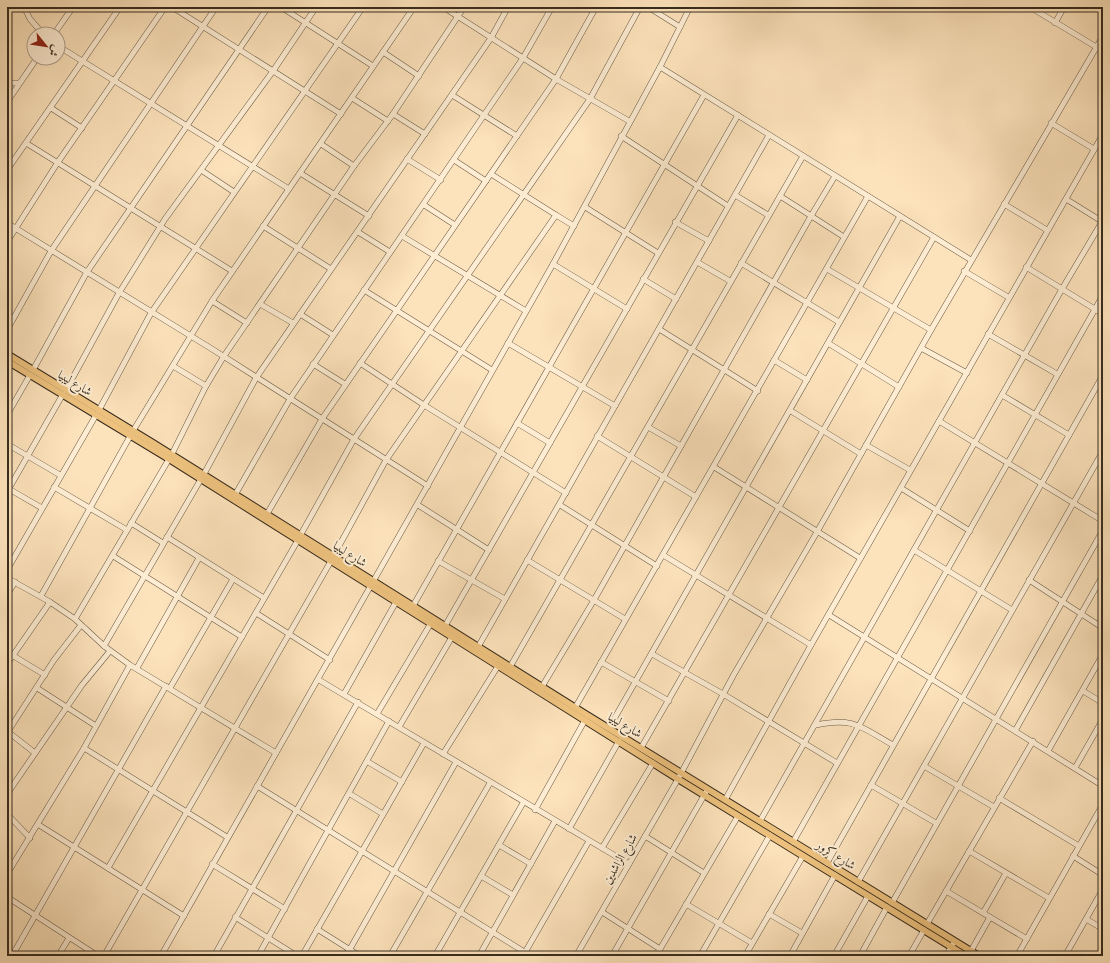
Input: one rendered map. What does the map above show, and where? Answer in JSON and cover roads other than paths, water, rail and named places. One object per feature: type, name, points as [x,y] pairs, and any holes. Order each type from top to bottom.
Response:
[{"type":"main road","name":"شارع ليبيا","points":[[7,354],[32,373]]},
{"type":"main road","name":"شارع ليبيا","points":[[7,361],[32,373],[132,433],[321,553],[413,606],[510,667],[585,720],[678,779]]},
{"type":"main road","name":"شارع ليبيا","points":[[238,499],[267,514],[299,538]]},
{"type":"main road","name":"شارع ليبيا","points":[[373,584],[396,602],[498,666],[541,689]]},
{"type":"main road","name":"شارع ليبيا","points":[[564,704],[575,708],[609,728],[681,773]]},
{"type":"main road","name":"شارع كرور","points":[[681,773],[858,882],[890,905],[953,944],[962,953],[971,951],[979,956]]},
{"type":"main road","name":"شارع كرور","points":[[678,779],[868,896],[890,905]]},
{"type":"street","points":[[24,7],[30,19],[36,26]]},
{"type":"street","points":[[60,26],[73,7]]},
{"type":"street","points":[[7,170],[9,161],[26,143],[120,7]]},
{"type":"street","points":[[7,242],[58,162],[165,7]]},
{"type":"street","points":[[172,7],[341,114]]},
{"type":"street","points":[[7,330],[51,251],[216,7]]},
{"type":"street","points":[[7,415],[88,272],[268,7]]},
{"type":"street","points":[[281,7],[373,66]]},
{"type":"street","points":[[42,508],[8,490],[119,293],[160,227],[273,71],[316,7]]},
{"type":"street","points":[[7,570],[60,475],[98,413],[151,313],[363,7]]},
{"type":"street","points":[[41,596],[132,433],[212,301],[414,7]]},
{"type":"street","points":[[443,7],[556,79],[629,121]]},
{"type":"street","points":[[75,619],[171,457],[206,386],[224,356],[354,166],[393,114],[459,17],[464,7]]},
{"type":"street","points":[[104,646],[202,477],[256,378],[491,38],[508,7]]},
{"type":"street","points":[[238,499],[290,399],[523,58],[552,7]]},
{"type":"street","points":[[267,514],[322,419],[345,384],[556,79],[596,7]]},
{"type":"street","points":[[108,868],[256,613],[354,439],[590,99],[640,7]]},
{"type":"street","points":[[648,7],[680,27]]},
{"type":"street","points":[[161,956],[227,837],[319,680],[585,207],[629,121],[660,67],[690,7]]},
{"type":"street","points":[[1030,7],[1103,51]]},
{"type":"street","points":[[1055,23],[1064,7]]},
{"type":"street","name":"شارع الراشدين","points":[[576,956],[678,779],[723,694],[817,532],[920,348],[1103,36]]},
{"type":"street","points":[[66,51],[289,189]]},
{"type":"street","points":[[382,52],[419,76]]},
{"type":"street","points":[[7,102],[31,66]]},
{"type":"street","points":[[660,67],[971,260]]},
{"type":"street","points":[[7,83],[19,83]]},
{"type":"street","points":[[452,95],[517,136]]},
{"type":"street","points":[[413,606],[704,95]]},
{"type":"street","points":[[352,98],[388,121]]},
{"type":"street","points":[[51,108],[82,128]]},
{"type":"street","points":[[393,114],[425,134]]},
{"type":"street","points":[[445,626],[627,309],[675,222],[738,115]]},
{"type":"street","points":[[1051,123],[1094,149]]},
{"type":"street","points":[[725,800],[860,558],[967,373],[1008,297],[1103,134]]},
{"type":"street","points":[[478,647],[769,135]]},
{"type":"street","points":[[621,136],[728,206]]},
{"type":"street","points":[[26,143],[232,271]]},
{"type":"street","points":[[321,144],[354,166]]},
{"type":"street","points":[[510,667],[802,156]]},
{"type":"street","points":[[407,159],[441,180]]},
{"type":"street","points":[[454,160],[486,181]]},
{"type":"street","points":[[201,170],[234,192]]},
{"type":"street","points":[[300,173],[336,194],[368,216]]},
{"type":"street","points":[[491,174],[574,226]]},
{"type":"street","points":[[541,689],[625,546],[811,216],[836,176]]},
{"type":"street","points":[[735,195],[768,214]]},
{"type":"street","points":[[780,196],[844,237]]},
{"type":"street","points":[[575,708],[758,391],[774,360],[868,196]]},
{"type":"street","points":[[760,821],[805,745],[1062,289],[1103,221],[1066,199]]},
{"type":"street","points":[[1004,204],[1047,230]]},
{"type":"street","points":[[424,205],[455,225]]},
{"type":"street","points":[[585,207],[658,253]]},
{"type":"street","points":[[104,956],[186,811],[290,634],[386,460],[556,215]]},
{"type":"street","points":[[609,728],[696,574],[791,411],[839,322],[900,216]]},
{"type":"street","points":[[675,222],[709,241]]},
{"type":"street","points":[[7,223],[88,272],[151,313],[224,356],[256,378],[428,486]]},
{"type":"street","points":[[263,226],[331,269]]},
{"type":"street","points":[[358,232],[390,252]]},
{"type":"street","points":[[402,236],[500,297],[526,311]]},
{"type":"street","points":[[642,748],[934,237]]},
{"type":"street","points":[[697,262],[730,281]]},
{"type":"street","points":[[741,263],[839,322]]},
{"type":"street","points":[[553,264],[627,309]]},
{"type":"street","points":[[1026,267],[1103,314]]},
{"type":"street","points":[[827,269],[931,330]]},
{"type":"street","points":[[964,272],[1008,297]]},
{"type":"street","points":[[643,279],[676,299]]},
{"type":"street","points":[[364,290],[492,370]]},
{"type":"street","points":[[793,842],[858,725],[970,531],[1034,414],[1103,295]]},
{"type":"street","points":[[212,301],[247,323]]},
{"type":"street","points":[[260,304],[293,323]]},
{"type":"street","points":[[300,314],[333,335]]},
{"type":"street","points":[[659,329],[758,391]]},
{"type":"street","points":[[988,334],[1057,374]]},
{"type":"street","points":[[508,343],[615,406]]},
{"type":"street","points":[[828,343],[899,387]]},
{"type":"street","points":[[920,348],[967,373]]},
{"type":"street","points":[[774,360],[807,380]]},
{"type":"street","points":[[360,363],[392,385],[566,493]]},
{"type":"street","points":[[313,364],[345,384]]},
{"type":"street","points":[[173,366],[206,386]]},
{"type":"street","points":[[827,863],[930,678],[1103,377]]},
{"type":"street","points":[[1002,395],[1069,435]]},
{"type":"street","points":[[791,411],[861,454]]},
{"type":"street","points":[[939,422],[1103,521]]},
{"type":"street","points":[[517,423],[550,443]]},
{"type":"street","points":[[648,426],[681,446]]},
{"type":"street","points":[[597,436],[696,497]]},
{"type":"street","points":[[7,444],[60,475]]},
{"type":"street","points":[[866,445],[910,470]]},
{"type":"street","points":[[858,882],[1073,503],[1101,459],[1103,451]]},
{"type":"street","points":[[714,467],[860,558]]},
{"type":"street","points":[[54,487],[127,530]]},
{"type":"street","points":[[901,488],[970,531]]},
{"type":"street","points":[[418,505],[489,550]]},
{"type":"street","points":[[560,505],[657,566]]},
{"type":"street","points":[[131,524],[164,542]]},
{"type":"street","points":[[860,956],[1103,530]]},
{"type":"street","points":[[167,537],[233,580],[264,598]]},
{"type":"street","points":[[914,550],[1012,610]]},
{"type":"street","points":[[663,555],[811,645]]},
{"type":"street","points":[[113,556],[242,637]]},
{"type":"street","points":[[137,668],[199,558]]},
{"type":"street","points":[[528,560],[625,619]]},
{"type":"street","points":[[438,561],[505,599]]},
{"type":"street","points":[[1015,731],[1103,575]]},
{"type":"street","points":[[7,578],[41,596],[75,619],[104,646],[130,665],[276,754]]},
{"type":"street","points":[[12,956],[118,768],[233,580]]},
{"type":"street","points":[[1029,580],[1103,628]]},
{"type":"street","points":[[7,595],[16,582]]},
{"type":"street","points":[[7,664],[50,602]]},
{"type":"street","points":[[344,694],[396,602]]},
{"type":"street","points":[[256,613],[330,660]]},
{"type":"street","points":[[829,615],[1103,786]]},
{"type":"street","points":[[377,714],[431,623]]},
{"type":"street","points":[[36,753],[7,732],[58,654],[81,625]]},
{"type":"street","points":[[399,727],[452,637]]},
{"type":"street","points":[[7,794],[68,708],[82,685],[110,651]]},
{"type":"street","points":[[7,652],[45,675]]},
{"type":"street","points":[[652,654],[723,694],[837,763]]},
{"type":"street","points":[[1048,752],[1103,654]]},
{"type":"street","points":[[601,662],[669,701]]},
{"type":"street","points":[[7,874],[39,825],[130,665]]},
{"type":"street","points":[[443,754],[498,666]]},
{"type":"street","points":[[319,680],[390,721],[523,803],[629,864]]},
{"type":"street","points":[[37,688],[96,726]]},
{"type":"street","points":[[1083,691],[1103,703]]},
{"type":"street","points":[[214,956],[358,702]]},
{"type":"street","points":[[1075,768],[1103,719]]},
{"type":"street","points":[[535,810],[585,720]]},
{"type":"street","points":[[258,956],[390,721]]},
{"type":"street","points":[[816,725],[839,722],[858,725],[893,745]]},
{"type":"street","points":[[569,829],[619,741]]},
{"type":"street","points":[[909,956],[1033,741]]},
{"type":"street","points":[[302,956],[424,743]]},
{"type":"street","points":[[84,748],[227,837]]},
{"type":"street","points":[[368,762],[402,782]]},
{"type":"street","points":[[346,956],[456,762]]},
{"type":"street","points":[[602,848],[653,763]]},
{"type":"street","points":[[924,766],[994,807]]},
{"type":"street","points":[[390,956],[490,783]]},
{"type":"street","points":[[871,785],[936,824]]},
{"type":"street","points":[[257,786],[524,954],[531,956]]},
{"type":"street","points":[[612,956],[708,789]]},
{"type":"street","points":[[350,794],[383,814]]},
{"type":"street","points":[[1000,798],[1079,846]]},
{"type":"street","points":[[435,956],[523,803]]},
{"type":"street","points":[[1018,956],[1049,898],[1101,810],[1103,804]]},
{"type":"street","points":[[7,814],[30,838]]},
{"type":"street","points":[[656,956],[738,816]]},
{"type":"street","points":[[479,956],[555,821]]},
{"type":"street","points":[[39,825],[184,916]]},
{"type":"street","points":[[700,956],[770,835]]},
{"type":"street","points":[[645,836],[704,873]]},
{"type":"street","points":[[524,954],[589,841]]},
{"type":"street","points":[[499,845],[531,864]]},
{"type":"street","points":[[969,852],[1049,898]]},
{"type":"street","points":[[745,956],[803,856]]},
{"type":"street","points":[[1073,856],[1103,875]]},
{"type":"street","points":[[212,864],[285,909]]},
{"type":"street","points":[[983,913],[1006,873]]},
{"type":"street","points":[[790,956],[835,875]]},
{"type":"street","points":[[481,876],[514,895]]},
{"type":"street","points":[[1065,956],[1103,889]]},
{"type":"street","points":[[946,891],[1027,939]]},
{"type":"street","points":[[834,956],[868,896]]},
{"type":"street","points":[[7,897],[98,956]]},
{"type":"street","points":[[686,904],[752,943]]},
{"type":"street","points":[[602,912],[660,950]]},
{"type":"street","points":[[769,914],[802,933]]},
{"type":"street","points":[[235,917],[298,956]]},
{"type":"street","points":[[971,951],[990,917]]},
{"type":"street","points":[[1086,919],[1103,929]]},
{"type":"street","points":[[317,929],[360,956]]},
{"type":"street","points":[[58,956],[69,938]]},
{"type":"street","points":[[946,956],[953,944]]}]
